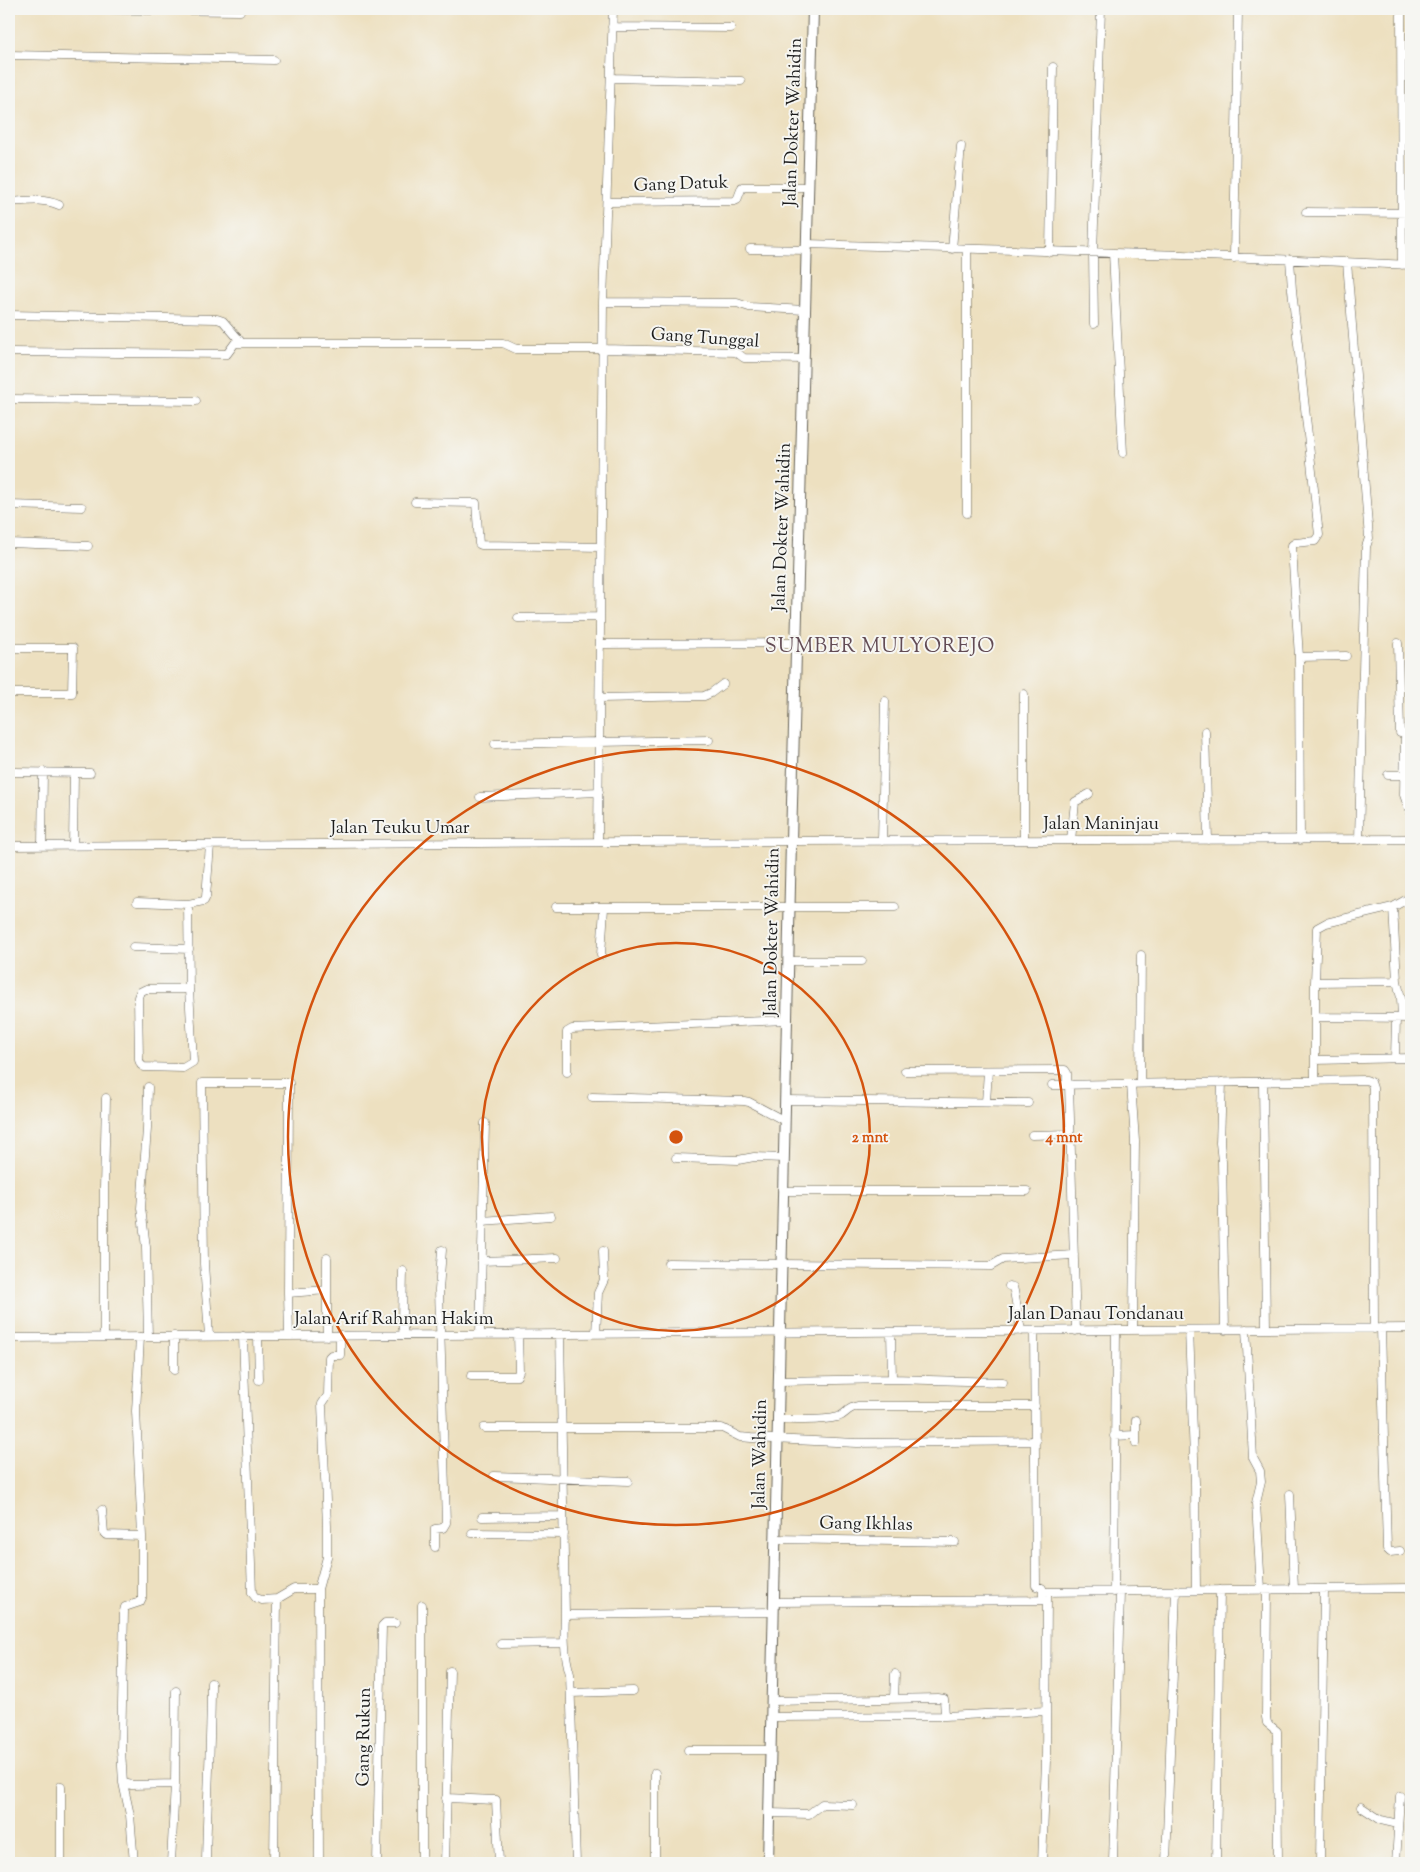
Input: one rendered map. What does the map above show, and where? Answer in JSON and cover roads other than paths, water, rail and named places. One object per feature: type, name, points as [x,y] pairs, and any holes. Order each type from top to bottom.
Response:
[{"type":"street","points":[[64,9],[240,11]]},
{"type":"street","points":[[598,842],[603,349],[613,9]]},
{"type":"street","name":"Jalan Dokter Wahidin","points":[[787,1045],[813,9]]},
{"type":"street","points":[[1094,324],[1093,253],[1101,9]]},
{"type":"street","points":[[1234,258],[1238,9]]},
{"type":"street","points":[[1401,9],[1402,264]]},
{"type":"street","points":[[612,27],[731,28]]},
{"type":"street","points":[[9,55],[274,60]]},
{"type":"street","points":[[1050,252],[1053,68]]},
{"type":"street","points":[[611,78],[741,81]]},
{"type":"street","points":[[952,249],[961,146]]},
{"type":"street","name":"Gang Datuk","points":[[607,202],[735,201],[742,187],[808,186]]},
{"type":"street","points":[[9,202],[38,200],[49,201],[59,205]]},
{"type":"street","points":[[1306,212],[1411,213]]},
{"type":"street","points":[[750,249],[807,247],[968,249],[1290,259],[1411,265]]},
{"type":"street","points":[[967,513],[968,249]]},
{"type":"street","points":[[1113,253],[1123,453]]},
{"type":"street","points":[[1290,259],[1319,535],[1315,541],[1292,545],[1299,657],[1300,840]]},
{"type":"street","points":[[1347,262],[1369,538],[1366,546],[1359,840]]},
{"type":"street","points":[[604,302],[738,303],[749,307],[805,310]]},
{"type":"street","points":[[9,315],[217,318],[223,321],[242,342]]},
{"type":"street","points":[[9,352],[227,354],[233,343],[242,342]]},
{"type":"street","name":"Gang Tunggal","points":[[242,342],[503,343],[516,349],[736,352],[744,358],[804,359]]},
{"type":"street","points":[[9,399],[196,401]]},
{"type":"street","points":[[416,502],[476,503],[479,544],[481,546],[601,547]]},
{"type":"street","points":[[9,506],[82,507]]},
{"type":"street","points":[[9,543],[88,546]]},
{"type":"street","points":[[518,618],[600,617]]},
{"type":"street","points":[[600,644],[797,642]]},
{"type":"street","points":[[1398,643],[1400,733],[1408,734],[1408,775],[1405,798],[1411,815]]},
{"type":"street","points":[[9,648],[73,648],[72,693],[9,693]]},
{"type":"street","points":[[1299,657],[1346,656]]},
{"type":"street","points":[[600,698],[704,696],[723,684]]},
{"type":"street","points":[[1024,694],[1024,840]]},
{"type":"street","points":[[882,841],[885,701]]},
{"type":"street","points":[[1205,731],[1208,840]]},
{"type":"street","points":[[495,744],[709,740]]},
{"type":"street","points":[[14,772],[90,773]]},
{"type":"street","points":[[42,846],[43,772]]},
{"type":"street","points":[[73,846],[74,773]]},
{"type":"street","points":[[1388,775],[1408,775]]},
{"type":"street","points":[[480,796],[599,792]]},
{"type":"street","points":[[1071,840],[1074,802],[1089,794]]},
{"type":"street","name":"Jalan Maninjau","points":[[791,841],[1411,840]]},
{"type":"street","name":"Jalan Teuku Umar","points":[[9,846],[791,841]]},
{"type":"street","points":[[137,902],[188,904],[204,901],[206,897],[210,845]]},
{"type":"street","points":[[1316,1081],[1315,982],[1316,934],[1319,926],[1326,922],[1394,907],[1411,897]]},
{"type":"street","points":[[188,904],[189,989],[194,1062],[183,1068],[144,1067],[138,1060],[138,997],[140,992],[146,989],[189,989]]},
{"type":"street","points":[[556,907],[895,907]]},
{"type":"street","points":[[1394,907],[1397,981],[1401,998],[1395,1058]]},
{"type":"street","points":[[601,955],[604,908]]},
{"type":"street","points":[[133,948],[189,948]]},
{"type":"street","points":[[1140,955],[1140,1083]]},
{"type":"street","points":[[789,961],[862,961]]},
{"type":"street","points":[[1315,982],[1397,981]]},
{"type":"street","points":[[1316,1018],[1411,1018]]},
{"type":"street","points":[[568,1072],[567,1032],[572,1029],[787,1020]]},
{"type":"street","name":"Jalan Wahidin","points":[[768,1863],[787,1045]]},
{"type":"street","points":[[1316,1060],[1411,1058]]},
{"type":"street","points":[[905,1071],[1065,1070],[1067,1073],[1076,1331]]},
{"type":"street","points":[[986,1102],[988,1071]]},
{"type":"street","points":[[1052,1085],[1366,1080],[1373,1084],[1377,1329],[1387,1549],[1390,1552],[1400,1551]]},
{"type":"street","points":[[1222,1082],[1220,1143],[1222,1161],[1225,1330]]},
{"type":"street","points":[[1263,1082],[1266,1329]]},
{"type":"street","points":[[209,1336],[204,1264],[202,1083],[289,1083],[289,1336]]},
{"type":"street","points":[[1131,1084],[1135,1141],[1133,1330]]},
{"type":"street","points":[[134,1863],[130,1815],[123,1783],[121,1750],[124,1611],[125,1607],[140,1602],[142,1598],[142,1536],[136,1411],[144,1337],[146,1248],[141,1208],[148,1087]]},
{"type":"street","points":[[592,1097],[744,1101],[785,1121]]},
{"type":"street","points":[[104,1337],[106,1098]]},
{"type":"street","points":[[785,1100],[1028,1103]]},
{"type":"street","points":[[480,1334],[485,1123]]},
{"type":"street","points":[[1032,1135],[1070,1134]]},
{"type":"street","points":[[676,1158],[738,1160],[754,1157],[784,1158]]},
{"type":"street","points":[[783,1192],[1027,1191]]},
{"type":"street","points":[[482,1222],[551,1216]]},
{"type":"street","points":[[435,1547],[435,1530],[444,1528],[446,1524],[440,1388],[441,1335],[439,1290],[442,1250]]},
{"type":"street","points":[[596,1334],[598,1293],[604,1280],[603,1250]]},
{"type":"street","points":[[668,1263],[991,1266],[1003,1259],[1074,1255]]},
{"type":"street","points":[[327,1258],[327,1336]]},
{"type":"street","points":[[482,1261],[557,1258]]},
{"type":"street","points":[[404,1272],[402,1322],[404,1335]]},
{"type":"street","points":[[1009,1286],[1013,1287],[1022,1331]]},
{"type":"street","points":[[288,1293],[327,1290]]},
{"type":"street","name":"Jalan Danau Tondanau","points":[[780,1333],[1411,1328]]},
{"type":"street","points":[[1246,1329],[1253,1458],[1260,1471],[1262,1482],[1256,1502],[1264,1589],[1266,1717],[1267,1723],[1276,1731],[1278,1863]]},
{"type":"street","points":[[1113,1863],[1117,1592],[1114,1436],[1116,1330]]},
{"type":"street","points":[[1189,1330],[1195,1483],[1196,1590]]},
{"type":"street","points":[[1034,1331],[1036,1586],[1042,1588],[1045,1592],[1046,1711],[1042,1863]]},
{"type":"street","points":[[891,1332],[892,1379]]},
{"type":"street","name":"Jalan Arif Rahman Hakim","points":[[9,1338],[780,1333]]},
{"type":"street","points":[[472,1376],[517,1376],[519,1371],[518,1334]]},
{"type":"street","points":[[560,1334],[564,1643],[565,1657],[570,1674],[576,1863]]},
{"type":"street","points":[[319,1863],[318,1589],[327,1557],[322,1404],[328,1395],[329,1357],[331,1355],[340,1355],[340,1335]]},
{"type":"street","points":[[174,1336],[174,1370]]},
{"type":"street","points":[[243,1336],[252,1593],[256,1598],[262,1600],[277,1599],[294,1589],[318,1589]]},
{"type":"street","points":[[258,1336],[260,1380]]},
{"type":"street","points":[[779,1381],[892,1379],[1003,1382]]},
{"type":"street","points":[[778,1420],[827,1419],[841,1416],[850,1407],[858,1406],[1035,1406]]},
{"type":"street","points":[[1114,1436],[1136,1439],[1136,1420]]},
{"type":"street","points":[[484,1428],[722,1428],[740,1437],[858,1443],[1036,1441]]},
{"type":"street","points":[[494,1476],[628,1481]]},
{"type":"street","points":[[1290,1494],[1294,1589]]},
{"type":"street","points":[[102,1510],[104,1533],[106,1535],[142,1536]]},
{"type":"street","points":[[482,1517],[563,1516]]},
{"type":"street","points":[[472,1533],[564,1534]]},
{"type":"street","name":"Gang Ikhlas","points":[[776,1539],[955,1542]]},
{"type":"street","points":[[1045,1592],[1411,1588]]},
{"type":"street","points":[[1320,1863],[1324,1589]]},
{"type":"street","points":[[1166,1863],[1176,1590]]},
{"type":"street","points":[[1216,1863],[1220,1590]]},
{"type":"street","points":[[565,1615],[1043,1600],[1045,1592]]},
{"type":"street","points":[[274,1863],[277,1599]]},
{"type":"street","points":[[422,1605],[422,1863]]},
{"type":"street","name":"Gang Rukun","points":[[377,1863],[382,1626],[385,1623],[395,1623]]},
{"type":"street","points":[[501,1644],[564,1643]]},
{"type":"street","points":[[445,1863],[450,1672]]},
{"type":"street","points":[[894,1700],[895,1674]]},
{"type":"street","points":[[206,1863],[211,1683]]},
{"type":"street","points":[[172,1863],[176,1691]]},
{"type":"street","points":[[571,1693],[633,1691]]},
{"type":"street","points":[[772,1701],[943,1698],[945,1716]]},
{"type":"street","points":[[872,1700],[873,1717]]},
{"type":"street","points":[[772,1717],[945,1716],[1046,1711]]},
{"type":"street","points":[[688,1750],[771,1750]]},
{"type":"street","points":[[655,1773],[655,1863]]},
{"type":"street","points":[[123,1783],[132,1785],[175,1784]]},
{"type":"street","points":[[61,1786],[61,1863]]},
{"type":"street","points":[[1396,1863],[1400,1796]]},
{"type":"street","points":[[446,1798],[496,1800],[500,1863]]},
{"type":"street","points":[[769,1813],[808,1814],[822,1804],[853,1804]]},
{"type":"street","points":[[1361,1807],[1381,1820],[1398,1824]]},
{"type":"district","name":"SUMBER MULYOREJO","points":[[880,647]]}]
